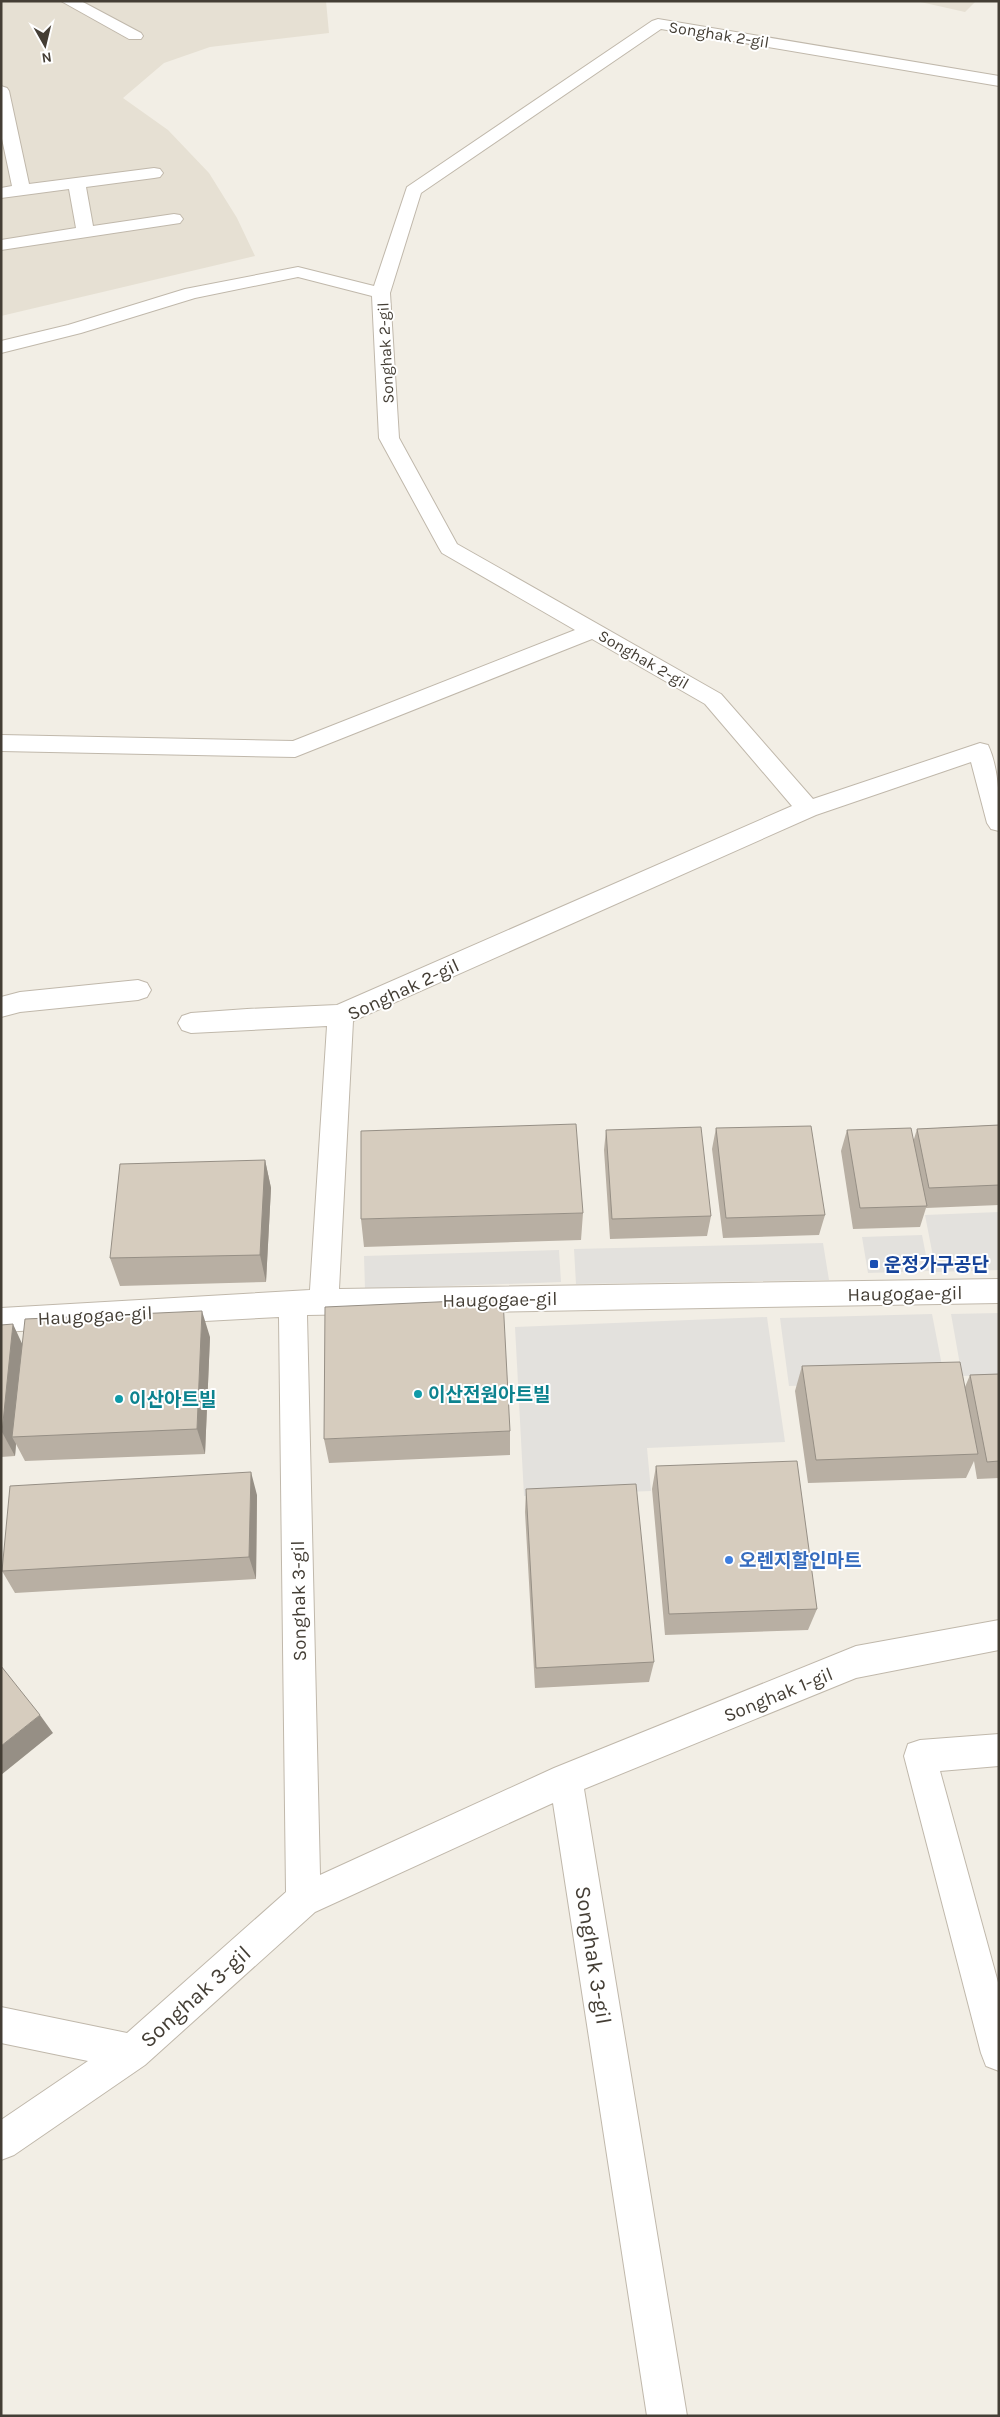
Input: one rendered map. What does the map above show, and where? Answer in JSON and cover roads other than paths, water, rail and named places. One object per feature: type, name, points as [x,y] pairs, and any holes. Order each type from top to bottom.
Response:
[{"type":"street","points":[[69,1],[135,36]]},
{"type":"street","name":"Songhak 2-gil","points":[[808,808],[713,699],[449,548],[389,438],[381,293],[413,192],[658,24],[999,81]]},
{"type":"street","points":[[1,91],[6,134],[21,190]]},
{"type":"street","points":[[1,192],[154,173]]},
{"type":"street","points":[[77,183],[85,232]]},
{"type":"street","points":[[1,245],[174,219]]},
{"type":"street","points":[[1,347],[74,329],[192,293],[298,272],[381,293]]},
{"type":"street","points":[[1,743],[295,749],[595,630]]},
{"type":"street","name":"Songhak 2-gil","points":[[324,1302],[340,1015],[808,808],[989,751],[999,824]]},
{"type":"street","points":[[1,1007],[20,1002],[138,990]]},
{"type":"street","points":[[191,1024],[247,1019],[340,1015]]},
{"type":"street","name":"Haugogae-gil","points":[[1,1320],[324,1302],[999,1291]]},
{"type":"street","name":"Songhak 3-gil","points":[[293,1303],[303,1900]]},
{"type":"street","name":"Songhak 1-gil","points":[[566,1780],[856,1662],[999,1635]]},
{"type":"street","points":[[999,1750],[920,1756],[999,2053]]},
{"type":"street","name":"Songhak 3-gil","points":[[1,2142],[132,2052],[303,1900],[566,1780],[667,2416]]},
{"type":"street","name":"Songhak 3-gil","points":[[1,2025],[132,2052]]},
{"type":"place","name":"운정가구공단","points":[[874,1264]]},
{"type":"place","name":"이산전원아트빌","points":[[418,1394]]},
{"type":"place","name":"이산아트빌","points":[[119,1399]]},
{"type":"place","name":"오렌지할인마트","points":[[729,1560]]}]
